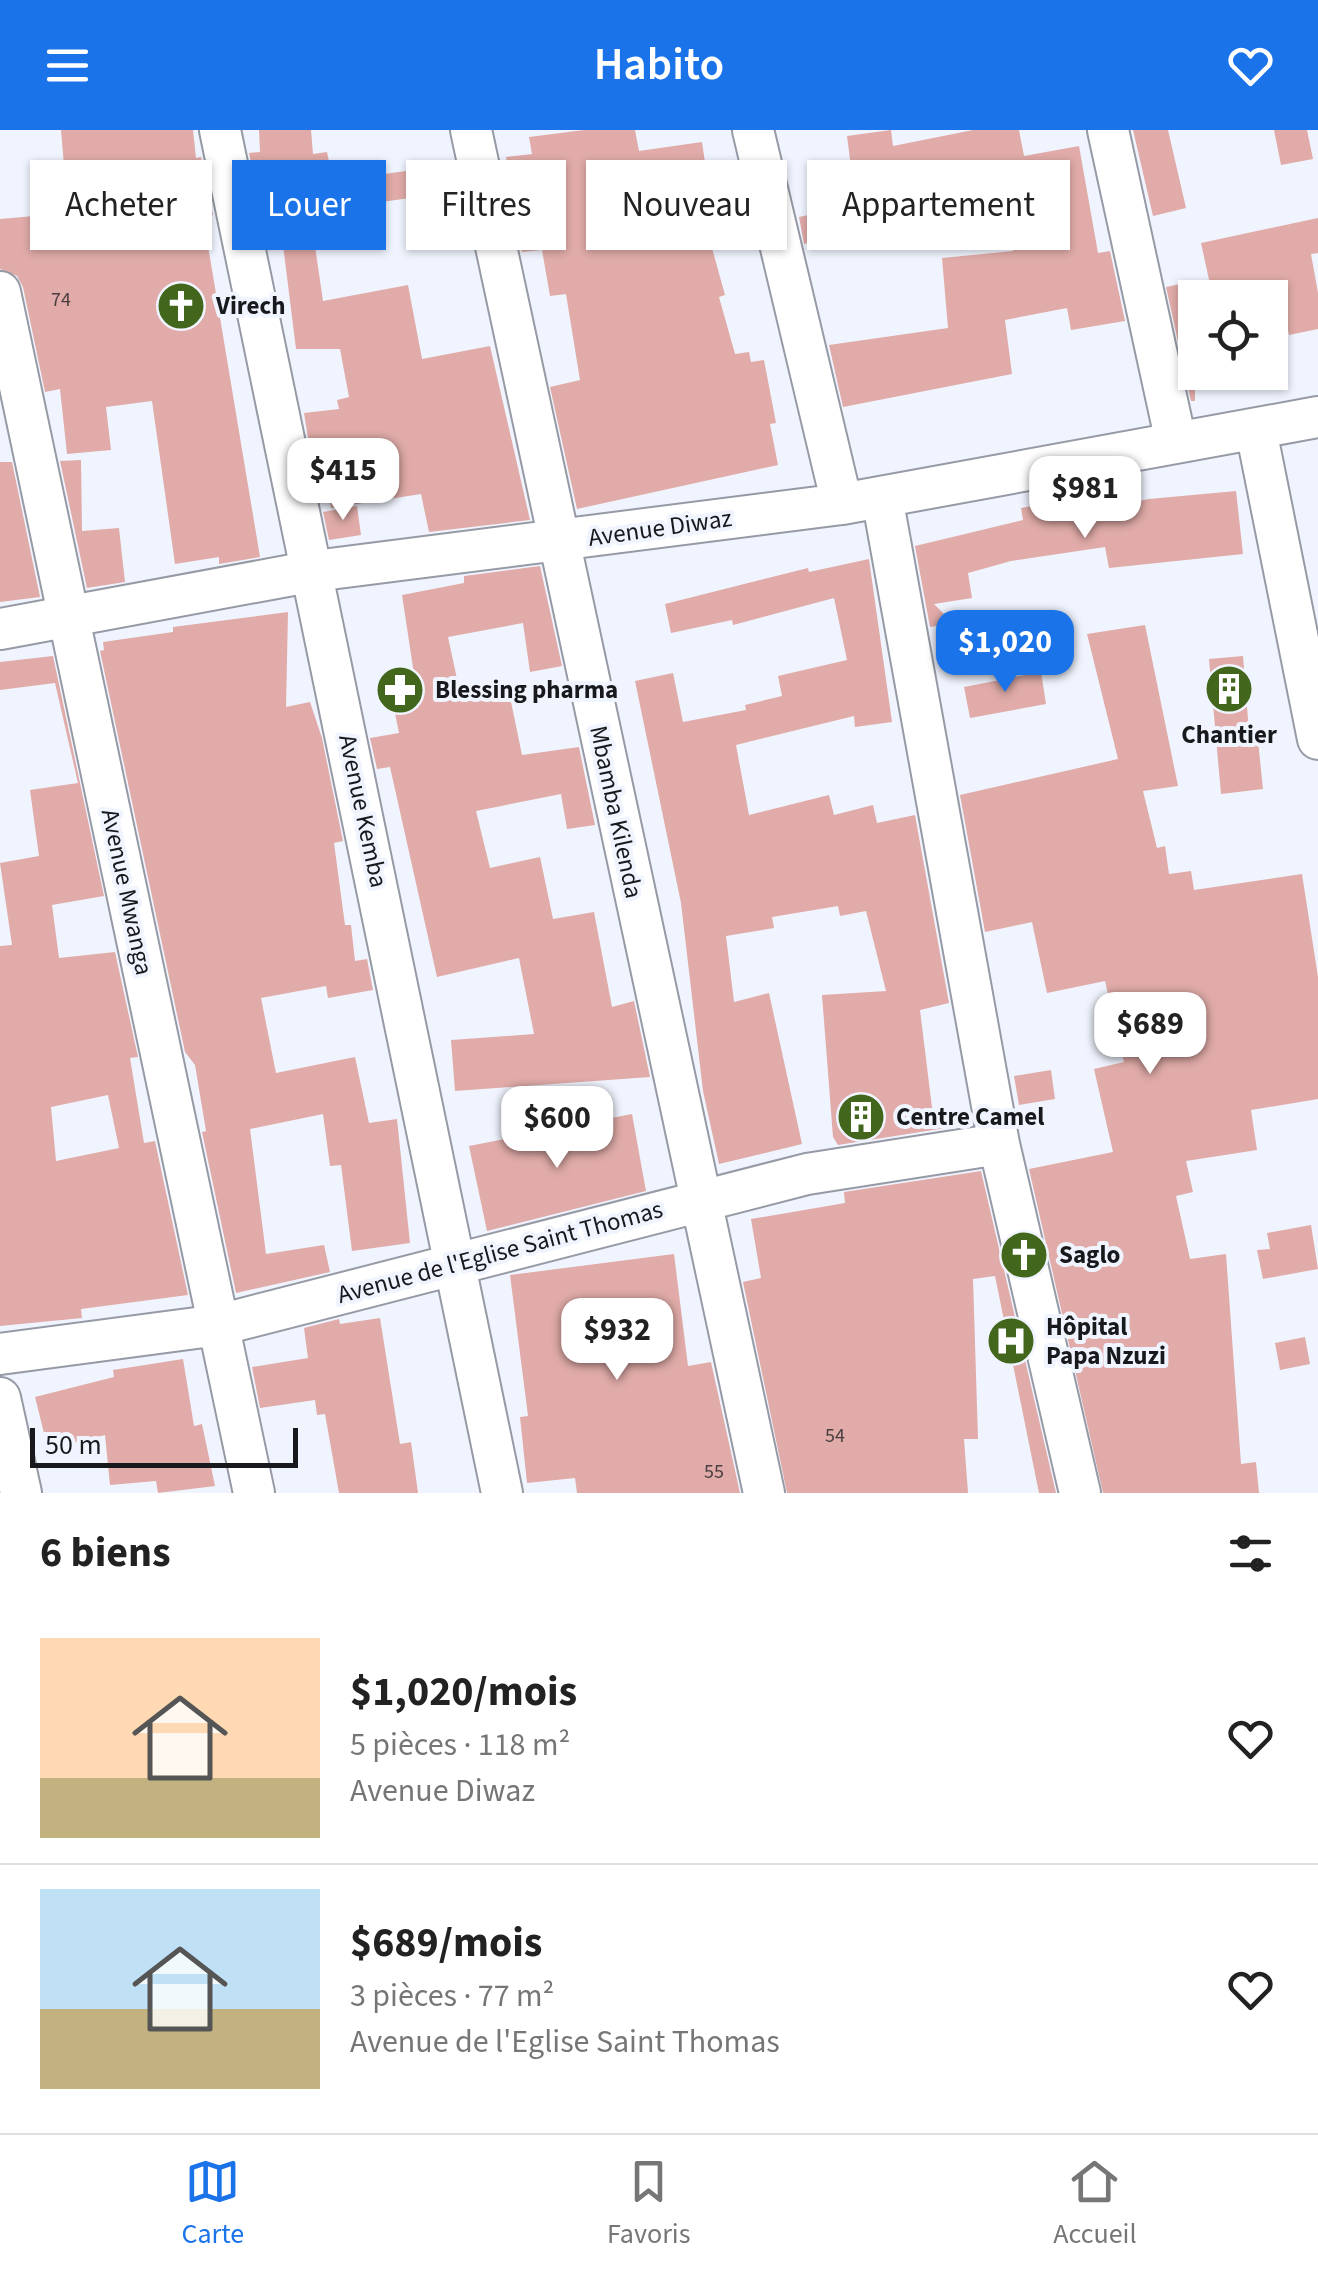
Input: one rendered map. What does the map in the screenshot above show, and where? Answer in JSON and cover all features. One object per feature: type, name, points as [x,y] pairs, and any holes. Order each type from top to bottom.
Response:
[{"type":"street","name":"Avenue Kemba","points":[[220,130],[502,1493]]},
{"type":"street","name":"Mbamba Kilenda","points":[[470,130],[764,1493]]},
{"type":"street","points":[[752,130],[842,504]]},
{"type":"street","points":[[1108,130],[1176,442]]},
{"type":"street","name":"Avenue Mwanga","points":[[0,292],[254,1493]]},
{"type":"street","name":"Avenue Diwaz","points":[[0,630],[68,614],[314,571],[842,504],[1318,418]]},
{"type":"street","points":[[1256,430],[1318,739]]},
{"type":"street","points":[[882,496],[998,1144],[1080,1493]]},
{"type":"street","name":"Avenue de l'Eglise Saint Thomas","points":[[0,1354],[218,1325],[807,1174],[998,1144]]},
{"type":"street","points":[[0,1398],[20,1493]]},
{"type":"building","points":[[61,130],[193,130],[196,158],[202,160],[64,160]]},
{"type":"building","points":[[259,130],[311,130],[313,154],[327,152],[329,160],[250,160],[249,153],[260,152]]},
{"type":"building","points":[[584,130],[635,130],[639,151],[702,142],[705,160],[586,160],[586,250],[713,250],[725,295],[719,297],[735,354],[749,352],[751,362],[764,360],[776,423],[770,424],[778,465],[577,509],[550,387],[580,380],[566,294],[550,296],[542,250],[566,250],[566,160],[507,160],[506,157],[532,154],[529,137]]},
{"type":"building","points":[[891,130],[893,146],[973,130],[1019,130],[1024,156],[1079,146],[1098,253],[1110,251],[1125,321],[1071,330],[1067,308],[1005,320],[1012,374],[843,407],[829,345],[948,328],[942,258],[1013,250],[1070,250],[1070,160],[850,160],[847,136]]},
{"type":"building","points":[[1133,130],[1168,130],[1186,208],[1153,216]]},
{"type":"building","points":[[1274,130],[1307,130],[1313,159],[1281,165]]},
{"type":"building","points":[[406,171],[406,199],[386,201],[386,174]]},
{"type":"building","points":[[807,215],[807,243],[804,244],[799,217]]},
{"type":"building","points":[[30,216],[30,250],[209,250],[260,557],[219,564],[219,557],[175,564],[152,401],[106,407],[111,450],[67,454],[60,389],[45,392],[23,287],[17,276],[0,269],[0,219]]},
{"type":"building","points":[[1318,218],[1318,253],[1311,254],[1318,293],[1318,329],[1289,335],[1288,280],[1209,280],[1201,243]]},
{"type":"building","points":[[284,250],[316,250],[323,301],[408,285],[422,359],[490,346],[530,520],[429,532],[421,494],[331,508],[322,442],[309,444],[304,413],[339,409],[337,400],[349,397],[340,349],[296,349]]},
{"type":"building","points":[[1178,285],[1178,342],[1166,287]]},
{"type":"building","points":[[81,460],[82,531],[119,528],[125,582],[87,588],[60,461]]},
{"type":"building","points":[[0,462],[12,462],[40,597],[0,602]]},
{"type":"building","points":[[1236,491],[1243,554],[1109,568],[1105,547],[1011,561],[968,573],[972,598],[934,604],[953,623],[930,627],[915,546],[1023,520],[1021,508],[1051,503],[1053,518],[1149,499]]},
{"type":"building","points":[[357,506],[361,535],[329,540],[323,512]]},
{"type":"building","points":[[869,559],[892,722],[855,727],[854,716],[736,745],[749,815],[829,795],[834,815],[873,805],[877,823],[915,815],[949,1003],[920,1010],[934,1124],[970,1118],[971,1124],[838,1145],[833,1137],[822,995],[886,991],[866,911],[840,916],[838,906],[772,917],[774,928],[726,936],[734,1002],[769,993],[802,1144],[719,1164],[703,1091],[681,903],[635,681],[673,673],[683,722],[746,710],[745,705],[782,696],[778,676],[847,660],[834,598],[733,625],[732,620],[671,633],[665,604],[808,568],[809,572]]},
{"type":"building","points":[[540,566],[562,666],[530,672],[523,623],[448,637],[462,702],[509,692],[522,755],[579,747],[595,825],[567,829],[561,794],[476,811],[490,868],[540,857],[553,919],[594,912],[612,1007],[634,1001],[650,1077],[455,1091],[451,1040],[534,1034],[519,958],[437,977],[390,767],[377,769],[370,738],[399,733],[388,679],[414,674],[402,595],[464,583],[464,576]]},
{"type":"building","points":[[288,612],[286,707],[310,702],[322,738],[343,841],[334,843],[345,925],[351,925],[355,961],[367,959],[373,990],[328,998],[326,986],[261,998],[276,1073],[355,1057],[369,1123],[397,1119],[410,1243],[352,1251],[341,1165],[330,1166],[323,1114],[250,1129],[266,1254],[324,1245],[330,1272],[236,1293],[202,1132],[206,1131],[195,1065],[185,1052],[100,651],[104,650],[103,642],[173,632],[173,627]]},
{"type":"building","points":[[1145,625],[1178,786],[1143,791],[1157,848],[1165,846],[1169,874],[1191,871],[1194,890],[1302,874],[1318,977],[1318,1099],[1251,1110],[1257,1150],[1186,1161],[1193,1192],[1176,1196],[1190,1259],[1226,1254],[1241,1464],[1256,1462],[1259,1493],[1103,1493],[1029,1169],[1113,1152],[1094,1069],[1124,1062],[1105,981],[1047,993],[1032,922],[985,932],[960,795],[1118,759],[1087,634]]},
{"type":"building","points":[[53,656],[104,896],[52,905],[59,958],[115,952],[138,1057],[130,1058],[144,1143],[155,1141],[188,1295],[81,1309],[82,1318],[0,1326],[0,946],[12,945],[0,863],[39,856],[30,790],[78,783],[55,683],[0,690],[0,662]],"holes":[[[108,1095],[119,1148],[56,1161],[51,1107]]]},
{"type":"building","points":[[1243,656],[1249,732],[1257,731],[1263,789],[1221,794],[1209,659]]},
{"type":"building","points":[[1041,672],[1046,704],[970,718],[964,687]]},
{"type":"building","points":[[1051,1070],[1055,1099],[1019,1105],[1014,1076]]},
{"type":"building","points":[[632,1114],[646,1191],[487,1231],[469,1146]]},
{"type":"building","points":[[981,1171],[1056,1493],[1039,1493],[995,1276],[973,1279],[978,1439],[964,1439],[968,1493],[787,1493],[743,1282],[761,1278],[751,1219],[845,1203],[844,1192]]},
{"type":"building","points":[[1311,1225],[1318,1269],[1263,1279],[1257,1250],[1270,1249],[1267,1233]]},
{"type":"building","points":[[674,1254],[688,1366],[711,1362],[740,1493],[577,1493],[575,1478],[527,1483],[520,1417],[528,1416],[510,1275]]},
{"type":"building","points":[[380,1318],[400,1444],[411,1442],[418,1493],[339,1493],[325,1414],[317,1415],[315,1400],[260,1408],[252,1367],[308,1358],[304,1328],[339,1319],[340,1324]]},
{"type":"building","points":[[1305,1337],[1310,1364],[1280,1370],[1275,1343]]},
{"type":"building","points":[[183,1359],[194,1426],[202,1424],[215,1486],[158,1493],[156,1481],[110,1485],[105,1435],[48,1449],[35,1397],[114,1377],[113,1370]]},
{"type":"place","name":"Virech","points":[[181,306]]},
{"type":"place","name":"Chantier","points":[[1229,689]]},
{"type":"place","name":"Blessing pharma","points":[[400,690]]},
{"type":"place","name":"Centre Camel","points":[[861,1117]]},
{"type":"place","name":"Saglo","points":[[1024,1255]]},
{"type":"place","name":"Hôpital Papa Nzuzi","points":[[1011,1341]]}]
